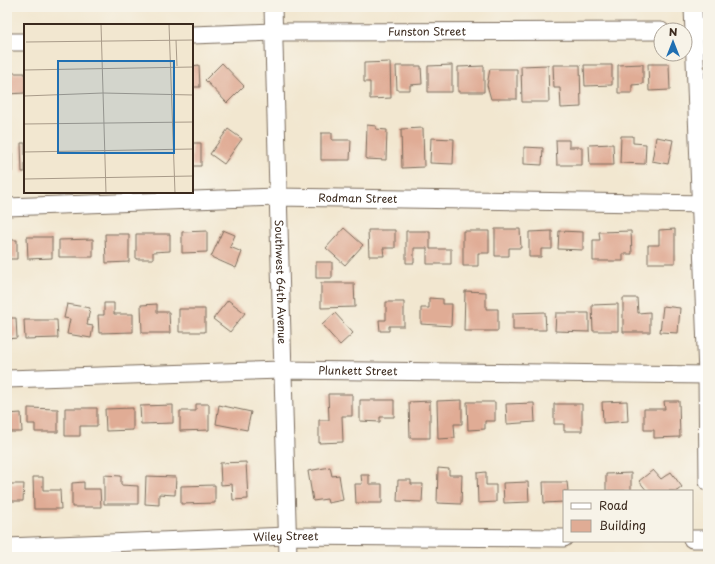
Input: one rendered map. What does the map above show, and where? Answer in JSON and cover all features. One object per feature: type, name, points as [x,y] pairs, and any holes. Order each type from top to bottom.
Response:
[{"type":"street","name":"Southwest 64th Avenue","points":[[273,7],[288,557]]},
{"type":"street","points":[[693,7],[696,31],[704,204],[708,374],[708,482]]},
{"type":"street","name":"Funston Street","points":[[193,35],[273,32],[653,31]]},
{"type":"street","points":[[7,42],[24,42]]},
{"type":"street","name":"Rodman Street","points":[[7,207],[277,197],[704,204]]},
{"type":"street","name":"Plunkett Street","points":[[7,379],[282,370],[708,374]]},
{"type":"street","name":"Wiley Street","points":[[7,547],[288,536],[563,538]]},
{"type":"street","points":[[693,539],[708,539]]},
{"type":"building","points":[[390,62],[391,98],[370,99],[370,82],[364,82],[364,63]]},
{"type":"building","points":[[222,63],[244,86],[227,103],[205,80]]},
{"type":"building","points":[[643,64],[643,84],[632,85],[632,93],[618,93],[618,65]]},
{"type":"building","points":[[648,64],[669,64],[670,90],[649,91]]},
{"type":"building","points":[[199,65],[200,87],[193,87],[193,66]]},
{"type":"building","points":[[452,65],[452,92],[428,92],[428,66]]},
{"type":"building","points":[[548,65],[549,102],[522,102],[521,66]]},
{"type":"building","points":[[553,65],[580,65],[581,107],[561,108],[560,88],[554,88]]},
{"type":"building","points":[[584,65],[612,65],[612,85],[585,86]]},
{"type":"building","points":[[396,66],[421,66],[422,84],[410,85],[410,90],[397,90]]},
{"type":"building","points":[[484,66],[484,92],[458,92],[458,67]]},
{"type":"building","points":[[490,69],[517,69],[517,99],[491,99],[487,85]]},
{"type":"building","points":[[7,73],[24,73],[24,93],[7,94]]},
{"type":"building","points":[[367,125],[376,126],[376,129],[387,130],[386,160],[366,159]]},
{"type":"building","points":[[423,128],[424,167],[402,168],[401,129]]},
{"type":"building","points":[[228,129],[242,139],[224,164],[210,154]]},
{"type":"building","points":[[321,133],[332,133],[332,140],[351,140],[350,160],[321,160]]},
{"type":"building","points":[[621,136],[633,136],[633,143],[646,144],[645,164],[620,163]]},
{"type":"building","points":[[656,137],[673,140],[668,164],[652,161]]},
{"type":"building","points":[[431,138],[454,139],[453,164],[430,163]]},
{"type":"building","points":[[556,140],[569,140],[569,147],[582,147],[582,165],[557,165]]},
{"type":"building","points":[[21,143],[24,143],[24,172],[22,172]]},
{"type":"building","points":[[193,143],[201,143],[201,166],[193,166]]},
{"type":"building","points":[[613,144],[614,165],[590,165],[589,145]]},
{"type":"building","points":[[524,147],[543,148],[542,165],[524,164]]},
{"type":"building","points":[[7,153],[12,153],[12,172],[7,172]]},
{"type":"building","points":[[344,228],[363,245],[345,265],[326,248]]},
{"type":"building","points":[[495,229],[520,229],[521,248],[509,248],[509,256],[495,256]]},
{"type":"building","points":[[675,229],[675,263],[648,263],[648,245],[659,245],[659,230]]},
{"type":"building","points":[[223,230],[235,235],[230,247],[242,252],[236,268],[211,257]]},
{"type":"building","points":[[368,230],[395,230],[395,248],[383,248],[384,256],[369,256]]},
{"type":"building","points":[[207,231],[207,252],[182,253],[182,232]]},
{"type":"building","points":[[406,231],[430,231],[430,249],[451,249],[451,264],[427,264],[427,248],[414,248],[414,263],[406,263]]},
{"type":"building","points":[[463,231],[489,231],[489,253],[478,253],[478,266],[463,266]]},
{"type":"building","points":[[552,231],[552,249],[541,249],[541,257],[529,257],[529,232]]},
{"type":"building","points":[[559,231],[583,232],[583,250],[558,249]]},
{"type":"building","points":[[631,231],[632,254],[623,254],[623,261],[593,261],[593,240],[600,240],[599,232]]},
{"type":"building","points":[[105,234],[129,234],[129,262],[106,263]]},
{"type":"building","points":[[136,234],[170,234],[170,251],[153,252],[153,259],[136,259]]},
{"type":"building","points":[[27,237],[52,237],[52,258],[28,259]]},
{"type":"building","points":[[93,239],[93,257],[59,257],[59,240]]},
{"type":"building","points":[[7,240],[17,240],[17,259],[7,259]]},
{"type":"building","points":[[316,262],[332,262],[332,278],[316,278]]},
{"type":"building","points":[[321,283],[354,283],[355,307],[321,308]]},
{"type":"building","points":[[465,291],[486,292],[486,309],[498,309],[498,331],[464,331]]},
{"type":"building","points":[[429,298],[443,299],[443,304],[452,304],[451,326],[421,324],[421,308],[429,308]]},
{"type":"building","points":[[623,298],[637,298],[638,313],[650,312],[650,332],[623,332]]},
{"type":"building","points":[[228,300],[245,313],[230,332],[213,319]]},
{"type":"building","points":[[386,302],[404,302],[404,326],[389,326],[389,331],[380,331],[379,320],[386,320]]},
{"type":"building","points":[[104,303],[114,303],[114,314],[133,314],[133,332],[99,333],[98,315],[104,315]]},
{"type":"building","points":[[67,304],[90,308],[87,325],[93,326],[91,338],[67,334],[70,319],[64,318]]},
{"type":"building","points":[[157,304],[157,312],[169,312],[170,333],[142,333],[141,305]]},
{"type":"building","points":[[618,304],[618,331],[593,331],[592,305]]},
{"type":"building","points":[[663,306],[680,308],[678,333],[660,332]]},
{"type":"building","points":[[179,309],[205,309],[205,332],[179,332]]},
{"type":"building","points":[[545,312],[546,330],[513,330],[513,313]]},
{"type":"building","points":[[335,313],[353,333],[340,345],[322,325]]},
{"type":"building","points":[[556,313],[589,313],[589,332],[555,331]]},
{"type":"building","points":[[7,318],[16,318],[17,338],[7,339]]},
{"type":"building","points":[[24,320],[57,320],[58,338],[25,339]]},
{"type":"building","points":[[328,394],[352,394],[352,416],[342,416],[343,442],[319,443],[319,420],[329,420]]},
{"type":"building","points":[[360,400],[394,400],[394,417],[380,417],[380,422],[360,421]]},
{"type":"building","points":[[462,400],[462,424],[454,424],[455,438],[438,439],[437,401]]},
{"type":"building","points":[[430,401],[430,438],[410,438],[409,402]]},
{"type":"building","points":[[627,401],[628,421],[603,423],[602,402]]},
{"type":"building","points":[[664,401],[679,401],[680,437],[654,438],[654,430],[644,430],[644,409],[665,409]]},
{"type":"building","points":[[467,402],[495,402],[495,421],[485,421],[485,429],[468,430]]},
{"type":"building","points":[[534,403],[535,422],[507,424],[506,404]]},
{"type":"building","points":[[196,404],[209,404],[209,430],[180,431],[180,411],[196,411]]},
{"type":"building","points":[[554,404],[582,404],[582,431],[564,431],[564,424],[554,424]]},
{"type":"building","points":[[173,405],[173,423],[141,424],[140,406]]},
{"type":"building","points":[[219,405],[251,412],[247,430],[216,424]]},
{"type":"building","points":[[28,408],[58,409],[58,432],[35,432],[35,424],[28,424]]},
{"type":"building","points":[[65,408],[97,408],[97,426],[80,426],[80,436],[65,436]]},
{"type":"building","points":[[133,408],[133,430],[106,431],[105,409]]},
{"type":"building","points":[[21,413],[22,432],[7,432],[7,414]]},
{"type":"building","points":[[246,462],[248,499],[233,500],[232,484],[221,485],[220,463]]},
{"type":"building","points":[[330,467],[332,476],[339,475],[343,500],[328,503],[327,499],[313,501],[308,471]]},
{"type":"building","points":[[438,468],[449,469],[449,475],[462,475],[461,504],[437,503]]},
{"type":"building","points":[[653,470],[661,479],[671,472],[682,487],[678,490],[646,490],[639,481]]},
{"type":"building","points":[[486,472],[486,485],[496,485],[496,502],[478,503],[477,473]]},
{"type":"building","points":[[631,473],[631,490],[606,490],[606,474]]},
{"type":"building","points":[[104,475],[121,476],[121,485],[138,486],[138,504],[104,504]]},
{"type":"building","points":[[361,475],[369,475],[369,484],[382,484],[382,503],[356,503],[355,484],[362,484]]},
{"type":"building","points":[[146,476],[176,477],[175,495],[159,494],[159,505],[145,504]]},
{"type":"building","points":[[7,477],[9,477],[9,484],[24,484],[23,501],[7,501]]},
{"type":"building","points":[[33,477],[43,477],[43,490],[60,490],[61,509],[34,509]]},
{"type":"building","points":[[398,480],[411,480],[411,484],[423,484],[422,502],[397,501]]},
{"type":"building","points":[[84,482],[84,489],[100,489],[101,507],[72,507],[72,483]]},
{"type":"building","points":[[528,482],[529,502],[504,503],[503,483]]},
{"type":"building","points":[[543,482],[567,482],[568,490],[563,490],[563,502],[544,503]]},
{"type":"building","points":[[215,485],[215,503],[181,504],[181,486]]}]
